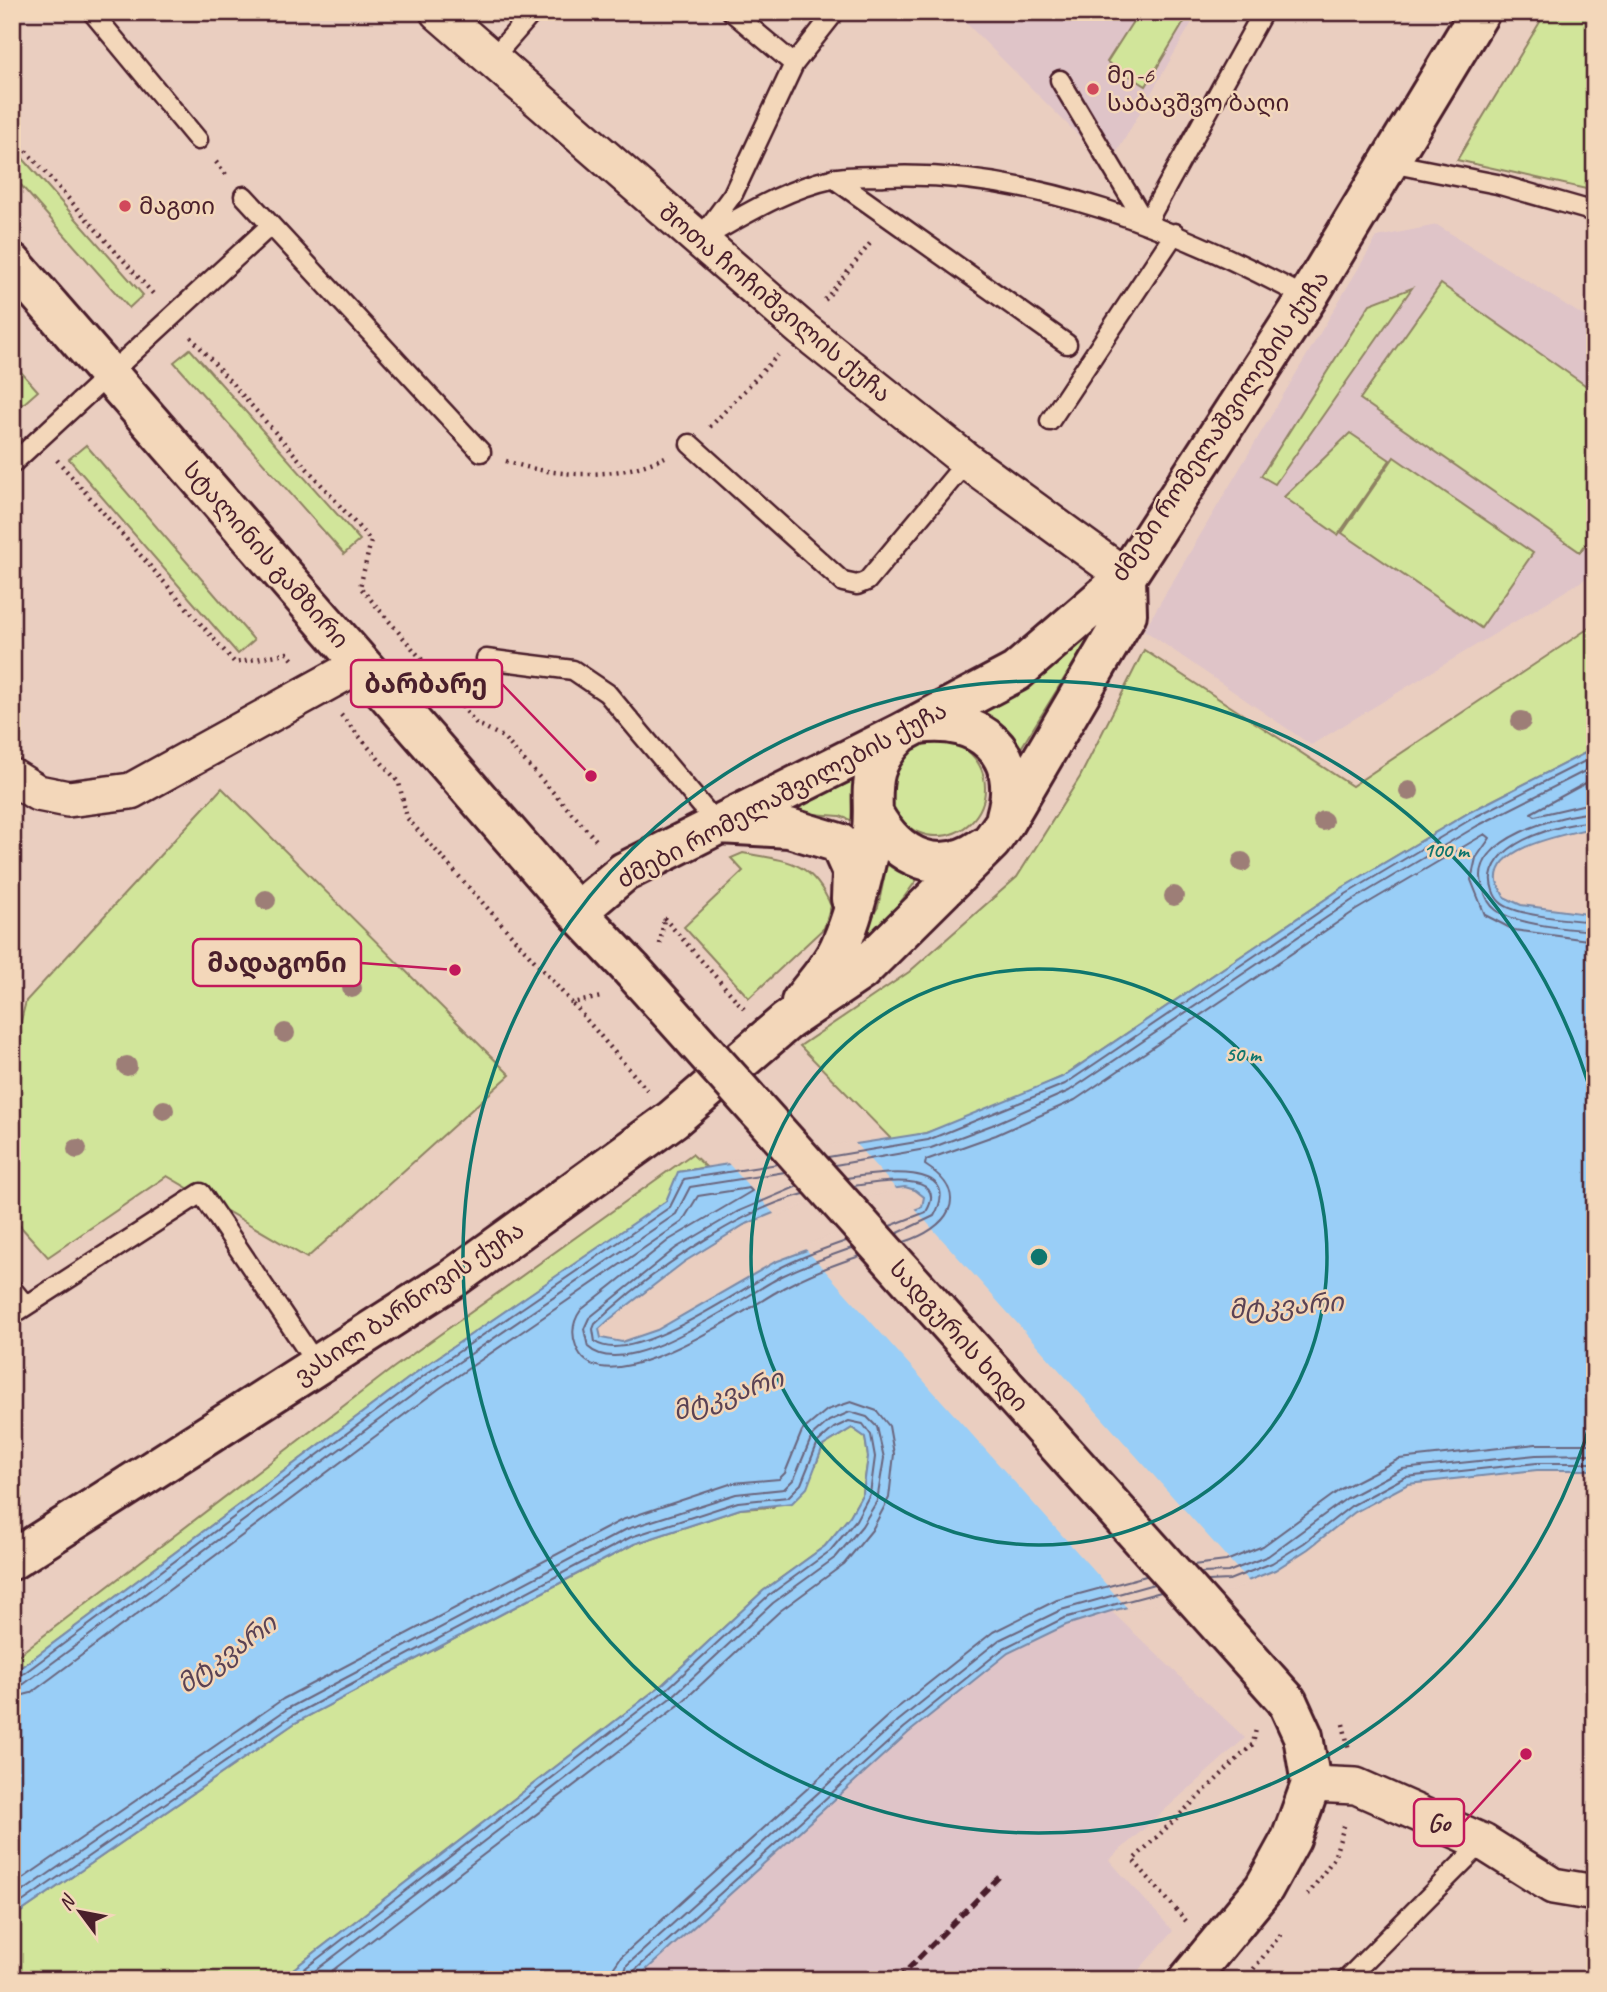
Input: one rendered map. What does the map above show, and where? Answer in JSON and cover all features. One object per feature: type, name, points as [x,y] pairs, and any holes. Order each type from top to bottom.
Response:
[{"type":"street","name":"შოთა ჩოჩიშვილის ქუჩა","points":[[438,12],[698,241],[967,461],[1126,577]]},
{"type":"street","name":"ძმები რომელაშვილების ქუჩა","points":[[577,912],[624,872],[909,729],[1016,672],[1126,577],[1307,298],[1480,12]]},
{"type":"street","name":"სტალინის გამზირი","points":[[12,263],[577,912],[632,970]]},
{"type":"street","name":"ვასილ ბარნოვის ქუჩა","points":[[12,1560],[452,1279],[673,1119],[778,1029],[861,971],[998,832],[1127,614],[1126,577]]},
{"type":"street","points":[[12,778],[38,793],[68,799],[131,791],[361,664]]},
{"type":"street","points":[[717,824],[789,828],[871,839],[923,860],[947,862],[971,856],[998,832],[1011,799],[1010,776],[1001,754],[986,736],[965,725],[942,720],[909,729],[883,750],[874,771],[870,793],[871,839]]},
{"type":"street","name":"ვასილ ბარნოვის ქუჩა","points":[[778,1029],[841,947],[850,918],[852,872],[871,839]]},
{"type":"street","name":"სადგურის ხიდი","points":[[632,970],[1287,1701],[1303,1735],[1311,1784]]},
{"type":"street","points":[[1188,1980],[1264,1888],[1291,1839],[1311,1784],[1356,1786],[1482,1842],[1553,1886],[1595,1893]]},
{"type":"lane","points":[[92,12],[198,140]]},
{"type":"lane","points":[[491,60],[533,12]]},
{"type":"lane","points":[[732,12],[794,64]]},
{"type":"lane","points":[[698,241],[733,194],[794,64],[835,12]]},
{"type":"lane","points":[[1146,224],[1263,12]]},
{"type":"lane","points":[[1060,80],[1146,224]]},
{"type":"lane","points":[[1390,163],[1497,184],[1595,212]]},
{"type":"lane","points":[[698,241],[754,209],[833,178],[934,175],[997,183],[1175,233],[1241,263],[1307,298]]},
{"type":"lane","points":[[833,178],[1067,344]]},
{"type":"lane","points":[[244,196],[481,452]]},
{"type":"lane","points":[[12,464],[271,225]]},
{"type":"lane","points":[[1050,421],[1175,233]]},
{"type":"lane","points":[[690,444],[844,582],[857,585],[867,582],[967,461]]},
{"type":"lane","points":[[486,659],[573,670],[607,693],[717,824]]},
{"type":"lane","points":[[12,1289],[19,1311],[201,1193],[317,1365]]},
{"type":"lane","points":[[1346,1980],[1482,1842]]},
{"type":"path","points":[[12,135],[371,541],[360,587],[476,723],[503,737],[596,840]]},
{"type":"path","points":[[198,140],[244,196]]},
{"type":"path","points":[[481,452],[540,471],[578,475],[658,460],[690,444]]},
{"type":"path","points":[[660,944],[664,918],[778,1029]]},
{"type":"path","points":[[572,1003],[673,1119]]},
{"type":"path","points":[[1189,1924],[1133,1860],[1253,1744],[1256,1728]]},
{"type":"shaded area","name":"მე-6 საბავშვო ბაღი","points":[[955,12],[1198,12],[1109,166]]},
{"type":"shaded area","points":[[1437,225],[1595,323],[1595,573],[1311,745],[1144,630],[1377,237]]},
{"type":"shaded area","points":[[1111,1611],[1245,1738],[1109,1860],[1173,1931],[1130,1980],[635,1980],[908,1733],[1008,1653],[1066,1625]]},
{"type":"green space","points":[[1139,12],[1190,12],[1146,86],[1107,62]]},
{"type":"green space","points":[[1546,12],[1595,12],[1595,191],[1457,160]]},
{"type":"green space","points":[[12,146],[143,295],[129,308],[12,175]]},
{"type":"green space","points":[[1441,284],[1595,392],[1595,531],[1580,552],[1360,399]]},
{"type":"green space","points":[[1412,288],[1275,484],[1261,476],[1370,304]]},
{"type":"green space","points":[[190,349],[360,540],[344,554],[174,362]]},
{"type":"green space","points":[[12,362],[38,391],[22,405],[12,394]]},
{"type":"green space","points":[[1350,433],[1390,460],[1338,535],[1284,497]]},
{"type":"green space","points":[[86,445],[254,640],[238,654],[69,459]]},
{"type":"green space","points":[[1394,457],[1533,553],[1481,628],[1342,533]]},
{"type":"green space","points":[[1112,601],[1013,761],[967,713]]},
{"type":"green space","points":[[1595,624],[1595,748],[1470,812],[1342,888],[1062,1077],[986,1111],[926,1133],[892,1140],[800,1046],[909,972],[1017,877],[1080,777],[1144,650],[1352,786]]},
{"type":"green space","points":[[937,740],[955,744],[971,754],[981,770],[985,788],[981,806],[971,822],[955,832],[937,836],[919,832],[903,822],[893,806],[889,788],[893,770],[903,754],[919,744]]},
{"type":"green space","points":[[857,779],[866,826],[840,816],[784,812]]},
{"type":"green space","points":[[222,788],[510,1075],[307,1258],[167,1176],[48,1257],[12,1217],[12,1056],[26,1001]]},
{"type":"green space","points":[[743,853],[785,861],[806,871],[815,879],[831,906],[824,928],[749,998],[684,927],[743,871],[731,858]]},
{"type":"green space","points":[[887,864],[903,874],[921,874],[894,911],[849,957],[878,907]]},
{"type":"green space","points":[[692,1154],[706,1167],[679,1172],[667,1201],[425,1366],[12,1674],[12,1660],[393,1368]]},
{"type":"green space","points":[[852,1428],[865,1437],[868,1457],[863,1493],[850,1516],[825,1546],[763,1591],[663,1684],[279,1980],[12,1980],[12,1918],[295,1723],[634,1544],[740,1509],[773,1507],[816,1465],[823,1446]]},
{"type":"water","name":"მტკვარი","points":[[1595,748],[1595,827],[1535,843],[1520,850],[1507,858],[1499,869],[1497,881],[1504,897],[1521,905],[1595,915],[1595,1470],[1537,1470],[1408,1484],[1355,1512],[1308,1549],[1275,1570],[1230,1588],[1211,1587],[1111,1611],[1066,1625],[1008,1653],[908,1733],[635,1980],[279,1980],[663,1684],[763,1591],[825,1546],[850,1516],[863,1493],[868,1457],[865,1437],[852,1428],[823,1446],[807,1488],[792,1503],[740,1509],[634,1544],[295,1723],[12,1918],[12,1674],[425,1366],[666,1201],[678,1172],[926,1133],[1062,1077],[1342,888],[1470,812]],"holes":[[[905,1187],[924,1197],[922,1207],[775,1262],[657,1330],[622,1342],[601,1338],[599,1329],[610,1319],[684,1262],[744,1225],[803,1201]]]},
{"type":"pier","points":[[854,1142],[898,1191],[804,1205],[776,1216],[726,1161]]},
{"type":"pier","points":[[913,1207],[1250,1583],[1231,1591],[1211,1591],[1129,1610],[803,1246]]},
{"type":"railway","points":[[897,1980],[999,1877]]},
{"type":"place","name":"მე-6 საბავშვო ბაღი","points":[[1093,89]]},
{"type":"place","name":"მაგთი","points":[[125,206]]},
{"type":"place","name":"ბარბარე","points":[[591,776]]},
{"type":"place","name":"მადაგონი","points":[[455,970]]},
{"type":"place","name":"Go","points":[[1526,1754]]}]
